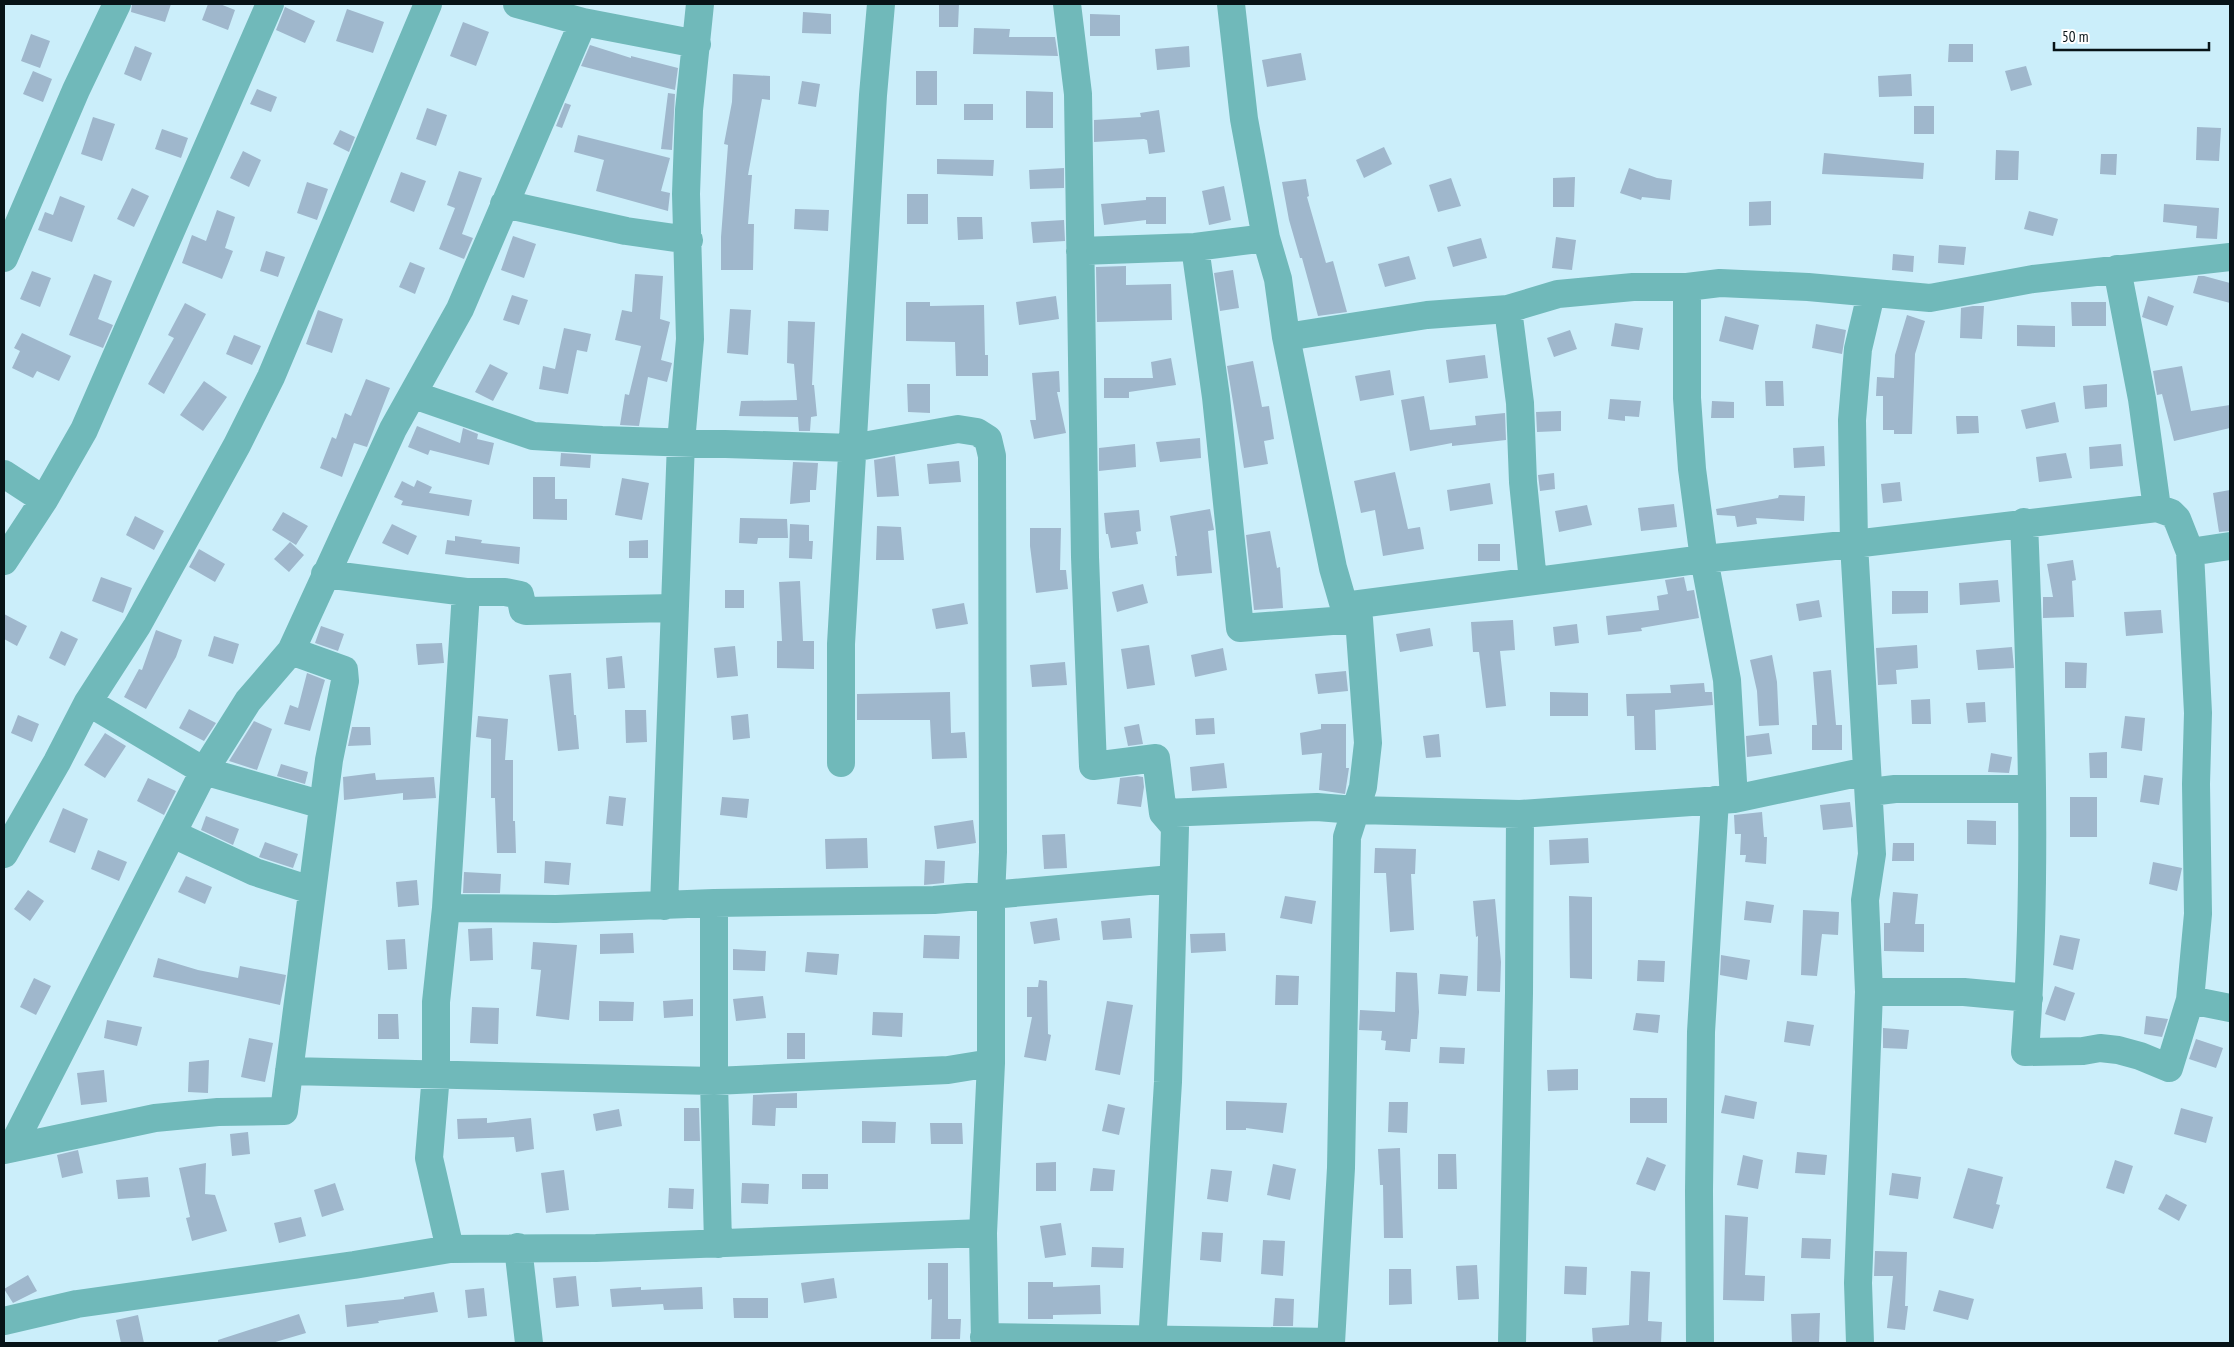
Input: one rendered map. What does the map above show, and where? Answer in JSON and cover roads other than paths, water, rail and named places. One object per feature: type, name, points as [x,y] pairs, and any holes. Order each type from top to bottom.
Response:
[{"type":"street","points":[[4,258],[76,90],[117,4]]},
{"type":"street","points":[[4,561],[44,500],[84,430],[270,4]]},
{"type":"street","points":[[4,854],[57,762],[88,702],[136,626],[237,445],[271,377],[428,4]]},
{"type":"street","points":[[517,4],[583,22],[697,44]]},
{"type":"street","points":[[664,906],[681,442],[690,339],[689,240],[686,194],[689,110],[700,4]]},
{"type":"street","points":[[841,763],[841,644],[873,95],[881,4]]},
{"type":"street","points":[[1067,4],[1078,94],[1085,557],[1093,766],[1156,758],[1163,812],[1174,827],[1168,1082],[1152,1342]]},
{"type":"street","points":[[414,395],[533,436],[852,448],[958,429],[977,432],[988,439],[992,456],[993,852],[991,897],[991,1063],[983,1233],[985,1340],[1331,1342],[1342,1168],[1347,837],[1363,787],[1368,743],[1351,613],[1333,568],[1286,338],[1278,280],[1266,238],[1244,118],[1231,4]]},
{"type":"street","points":[[8,1149],[204,771],[248,701],[290,651],[393,429],[414,395],[460,309],[583,22]]},
{"type":"street","points":[[504,204],[626,231],[689,240]]},
{"type":"street","points":[[1080,250],[1195,247],[1266,238]]},
{"type":"street","points":[[1195,247],[1216,397],[1240,628],[1351,613],[1533,581],[1704,559],[1854,544],[2024,522],[2157,508],[2171,513],[2177,519],[2190,552],[2198,713],[2196,784],[2198,914],[2190,1000],[2169,1068],[2140,1056],[2118,1050],[2100,1048],[2083,1051],[2025,1052],[2029,998],[2031,789],[2024,522]]},
{"type":"street","points":[[1286,338],[1427,314],[1508,309],[1558,294],[1633,287],[1687,287],[1720,283],[1808,287],[1930,298],[2033,279],[2230,257]]},
{"type":"street","points":[[2117,269],[2142,399],[2157,508]]},
{"type":"street","points":[[1687,287],[1687,398],[1692,468],[1704,559],[1726,680],[1724,799],[1701,1032],[1700,1343]]},
{"type":"street","points":[[1860,1343],[1858,1283],[1869,992],[1865,900],[1872,854],[1854,544],[1852,420],[1858,349],[1871,294]]},
{"type":"street","points":[[1508,309],[1520,402],[1522,482],[1533,581]]},
{"type":"street","points":[[4,474],[44,500]]},
{"type":"street","points":[[2190,552],[2230,546]]},
{"type":"street","points":[[325,574],[466,592],[505,592],[520,595],[523,610],[526,611],[674,608]]},
{"type":"street","points":[[450,1249],[429,1158],[436,1074],[436,1002],[446,908],[466,592]]},
{"type":"street","points":[[8,1149],[30,1146],[82,1132],[155,1118],[218,1112],[284,1111],[328,760],[340,712],[345,681],[344,670],[290,651]]},
{"type":"street","points":[[88,702],[204,771],[323,805]]},
{"type":"street","points":[[1163,812],[1317,807],[1355,810],[1520,814],[1724,799],[1868,782],[1895,789],[2031,789]]},
{"type":"street","points":[[1512,1343],[1519,1012],[1520,814]]},
{"type":"street","points":[[173,834],[255,872],[311,890]]},
{"type":"street","points":[[446,908],[556,909],[714,903],[934,900],[991,897],[1172,879]]},
{"type":"street","points":[[714,903],[714,1081],[718,1244]]},
{"type":"street","points":[[1869,992],[1964,992],[2029,998]]},
{"type":"street","points":[[2190,1000],[2230,1008]]},
{"type":"street","points":[[289,1071],[714,1081],[948,1070],[991,1063]]},
{"type":"street","points":[[4,1321],[12,1321],[78,1304],[354,1265],[450,1249],[518,1247],[596,1248],[983,1233]]},
{"type":"street","points":[[518,1247],[529,1343]]}]
